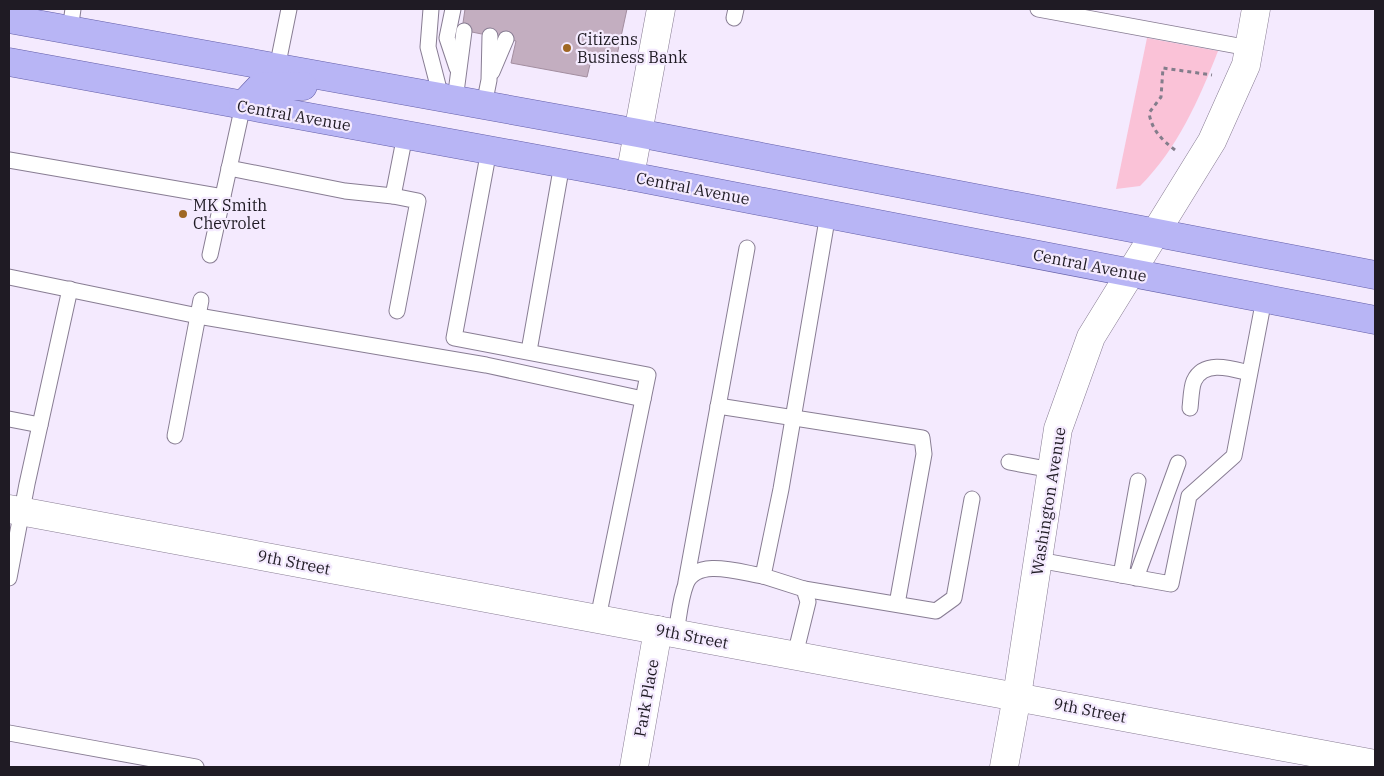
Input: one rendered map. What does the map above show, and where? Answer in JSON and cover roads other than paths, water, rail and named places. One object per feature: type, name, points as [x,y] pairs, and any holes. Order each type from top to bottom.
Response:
[{"type":"main road","points":[[9,19],[72,19],[277,68],[352,80],[448,99],[487,92],[638,134],[1375,275]]},
{"type":"main road","name":"Central Avenue","points":[[9,62],[630,176],[1375,320]]},
{"type":"main road","points":[[243,105],[260,87],[271,85],[334,88],[352,80]]},
{"type":"street","points":[[630,176],[661,9]]},
{"type":"street","name":"Washington Avenue","points":[[1004,767],[1017,696],[1058,428],[1091,337],[1212,141],[1246,65],[1256,9]]},
{"type":"street","name":"9th Street","points":[[15,510],[1375,764]]},
{"type":"street","name":"Park Place","points":[[634,767],[667,631]]},
{"type":"lane","points":[[277,68],[289,9]]},
{"type":"lane","points":[[431,9],[428,47],[448,99]]},
{"type":"lane","points":[[453,9],[447,38],[459,73]]},
{"type":"lane","points":[[1038,9],[1249,48]]},
{"type":"lane","points":[[448,99],[459,73],[469,32]]},
{"type":"lane","points":[[487,92],[490,36]]},
{"type":"lane","points":[[487,92],[506,39]]},
{"type":"lane","points":[[210,255],[243,105]]},
{"type":"lane","points":[[392,196],[405,135]]},
{"type":"lane","points":[[489,150],[454,338],[648,375],[598,618]]},
{"type":"lane","points":[[9,160],[223,197]]},
{"type":"lane","points":[[529,351],[562,164]]},
{"type":"lane","points":[[229,168],[345,191],[418,201],[397,312]]},
{"type":"lane","points":[[763,576],[794,418],[828,214]]},
{"type":"lane","points":[[667,631],[686,582],[747,248]]},
{"type":"lane","points":[[9,277],[198,316],[486,366],[643,398]]},
{"type":"lane","points":[[9,578],[15,510],[40,425],[70,289]]},
{"type":"lane","points":[[1038,560],[1170,584],[1189,496],[1234,456],[1264,299]]},
{"type":"lane","points":[[175,436],[201,300]]},
{"type":"lane","points":[[1190,408],[1194,381],[1200,373],[1211,368],[1222,367],[1249,373]]},
{"type":"lane","points":[[718,406],[922,438],[924,454],[896,604]]},
{"type":"lane","points":[[9,419],[40,425]]},
{"type":"lane","points":[[1009,462],[1052,470]]},
{"type":"lane","points":[[1136,578],[1178,462]]},
{"type":"lane","points":[[1121,575],[1138,481]]},
{"type":"lane","points":[[686,582],[698,569],[710,568],[763,576],[804,589],[936,611],[954,598],[972,499]]},
{"type":"lane","points":[[795,655],[808,602],[804,589]]},
{"type":"lane","points":[[9,732],[196,767]]},
{"type":"place","name":"Citizens Business Bank","points":[[567,48]]},
{"type":"place","name":"MK Smith Chevrolet","points":[[183,214]]}]
